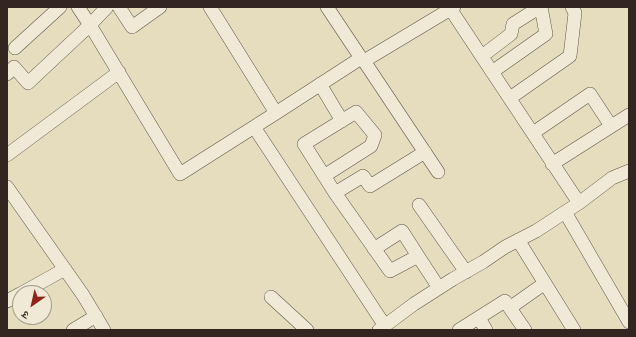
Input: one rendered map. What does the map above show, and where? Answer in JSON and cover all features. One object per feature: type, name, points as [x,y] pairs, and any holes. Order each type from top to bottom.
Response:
[{"type":"street","points":[[15,48],[60,7]]},
{"type":"street","points":[[78,7],[180,174],[320,84],[453,8],[492,72],[579,203]]},
{"type":"street","points":[[7,74],[14,68],[28,83],[108,7]]},
{"type":"street","points":[[119,7],[132,27],[160,7]]},
{"type":"street","points":[[210,7],[276,113]]},
{"type":"street","points":[[328,7],[438,172]]},
{"type":"street","points":[[482,56],[511,34],[513,24],[540,7],[546,34],[492,72]]},
{"type":"street","points":[[510,98],[570,56],[575,13],[572,7]]},
{"type":"street","points":[[511,34],[522,51]]},
{"type":"street","points":[[7,155],[119,72]]},
{"type":"street","points":[[320,84],[342,120]]},
{"type":"street","points":[[533,134],[590,94],[611,126]]},
{"type":"street","points":[[324,176],[371,146],[375,135],[356,112],[304,144],[324,176],[335,193],[390,271],[418,256]]},
{"type":"street","points":[[552,164],[629,115]]},
{"type":"street","points":[[254,127],[382,328],[414,304],[439,288],[505,247],[536,231],[579,203],[612,178],[629,171]]},
{"type":"street","points":[[335,193],[363,176],[370,186],[425,152]]},
{"type":"street","points":[[7,187],[65,269],[104,330]]},
{"type":"street","points":[[419,205],[466,272]]},
{"type":"street","points":[[564,212],[629,322]]},
{"type":"street","points":[[374,249],[402,231],[439,288]]},
{"type":"street","points":[[518,240],[574,330]]},
{"type":"street","points":[[37,285],[65,269]]},
{"type":"street","points":[[510,307],[545,283]]},
{"type":"street","points":[[272,297],[307,330]]},
{"type":"street","points":[[459,330],[506,301],[525,330]]},
{"type":"street","points":[[73,330],[96,316]]},
{"type":"street","points":[[479,318],[486,330]]}]
